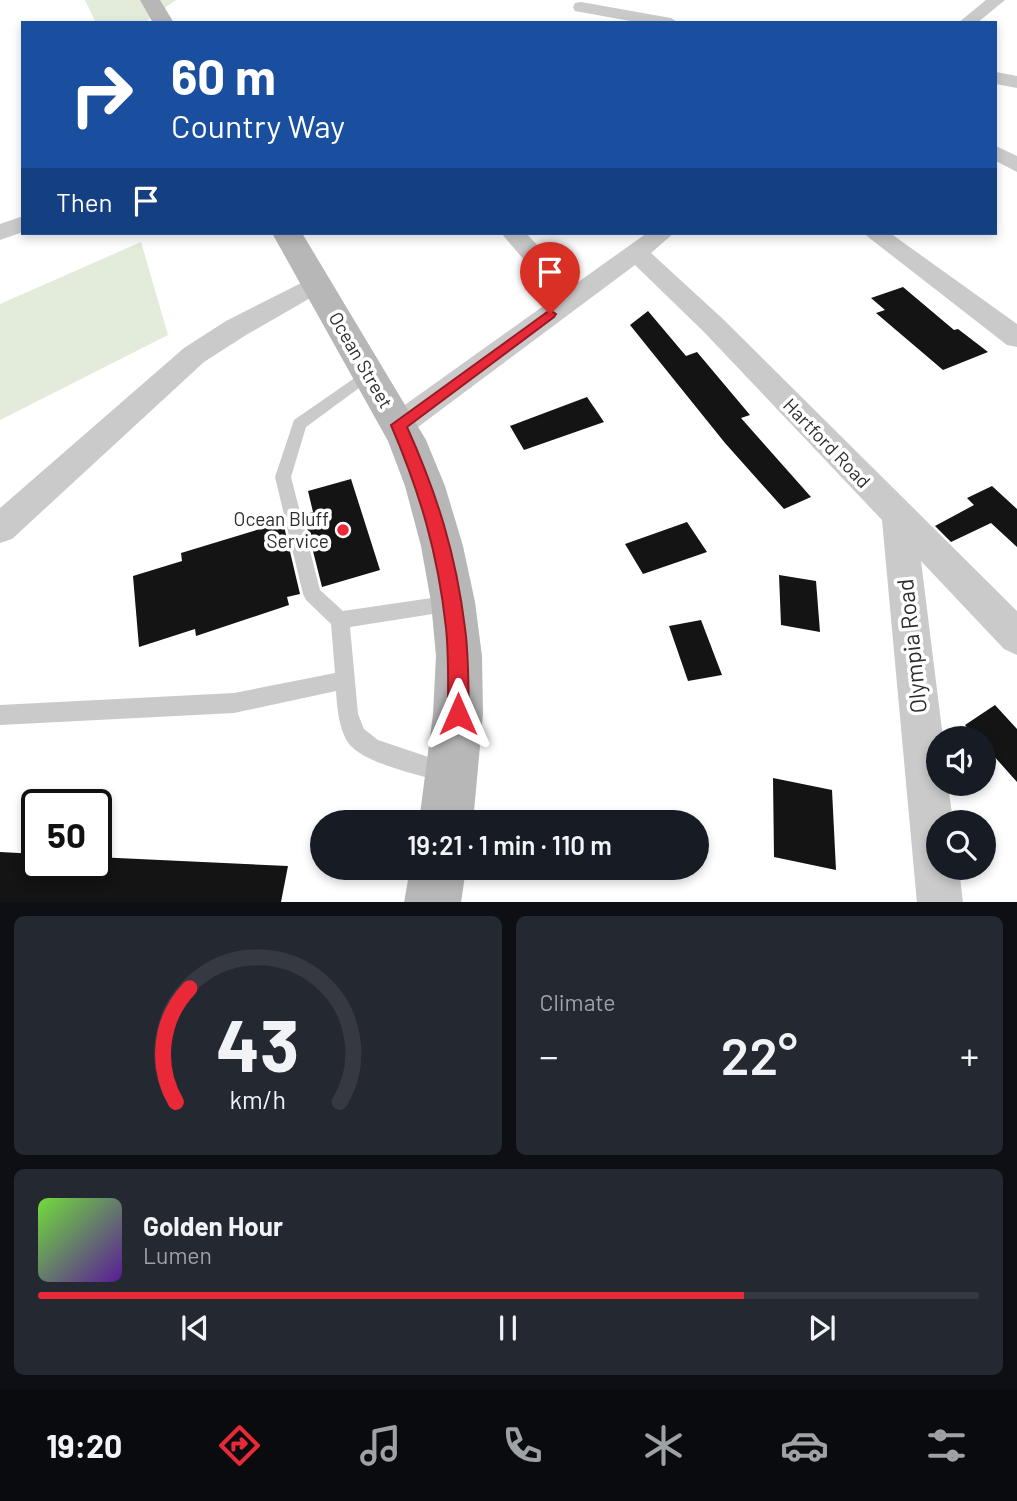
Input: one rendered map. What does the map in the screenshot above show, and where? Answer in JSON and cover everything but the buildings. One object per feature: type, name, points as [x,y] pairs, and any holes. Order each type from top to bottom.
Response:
[{"type":"main road","points":[[150,0],[162,21]]},
{"type":"main road","name":"Ocean Street","points":[[288,235],[398,425],[425,486],[442,546],[453,602],[458,656],[458,714],[448,810]]},
{"type":"main road","points":[[432,902],[436,880]]},
{"type":"street","points":[[969,21],[998,0],[1017,3]]},
{"type":"street","points":[[577,3],[599,21]]},
{"type":"street","points":[[577,3],[662,21]]},
{"type":"street","points":[[997,78],[1017,82]]},
{"type":"street","points":[[997,153],[1017,165]]},
{"type":"street","points":[[0,233],[21,224]]},
{"type":"street","points":[[515,235],[571,298]]},
{"type":"street","points":[[398,425],[659,235]]},
{"type":"street","points":[[878,235],[1017,338]]},
{"type":"street","name":"Hartford Road","points":[[635,251],[714,326],[1017,637]]},
{"type":"street","points":[[0,529],[194,355],[317,283]]},
{"type":"street","name":"Olympia Road","points":[[898,516],[940,902]]},
{"type":"lane","points":[[369,373],[299,424],[283,477],[312,594],[340,620],[348,714],[356,736],[372,749],[452,774]]},
{"type":"lane","points":[[340,620],[453,602]]},
{"type":"lane","points":[[0,715],[234,703],[345,680]]},
{"type":"green space","points":[[85,0],[176,0],[147,21],[95,21]]},
{"type":"green space","points":[[141,242],[168,335],[0,420],[0,304]]},
{"type":"place","name":"Ocean Bluff Service","points":[[343,530]]},
{"type":"route","points":[[458,714],[458,656],[453,597],[425,486],[407,440],[398,425],[550,314]]}]
